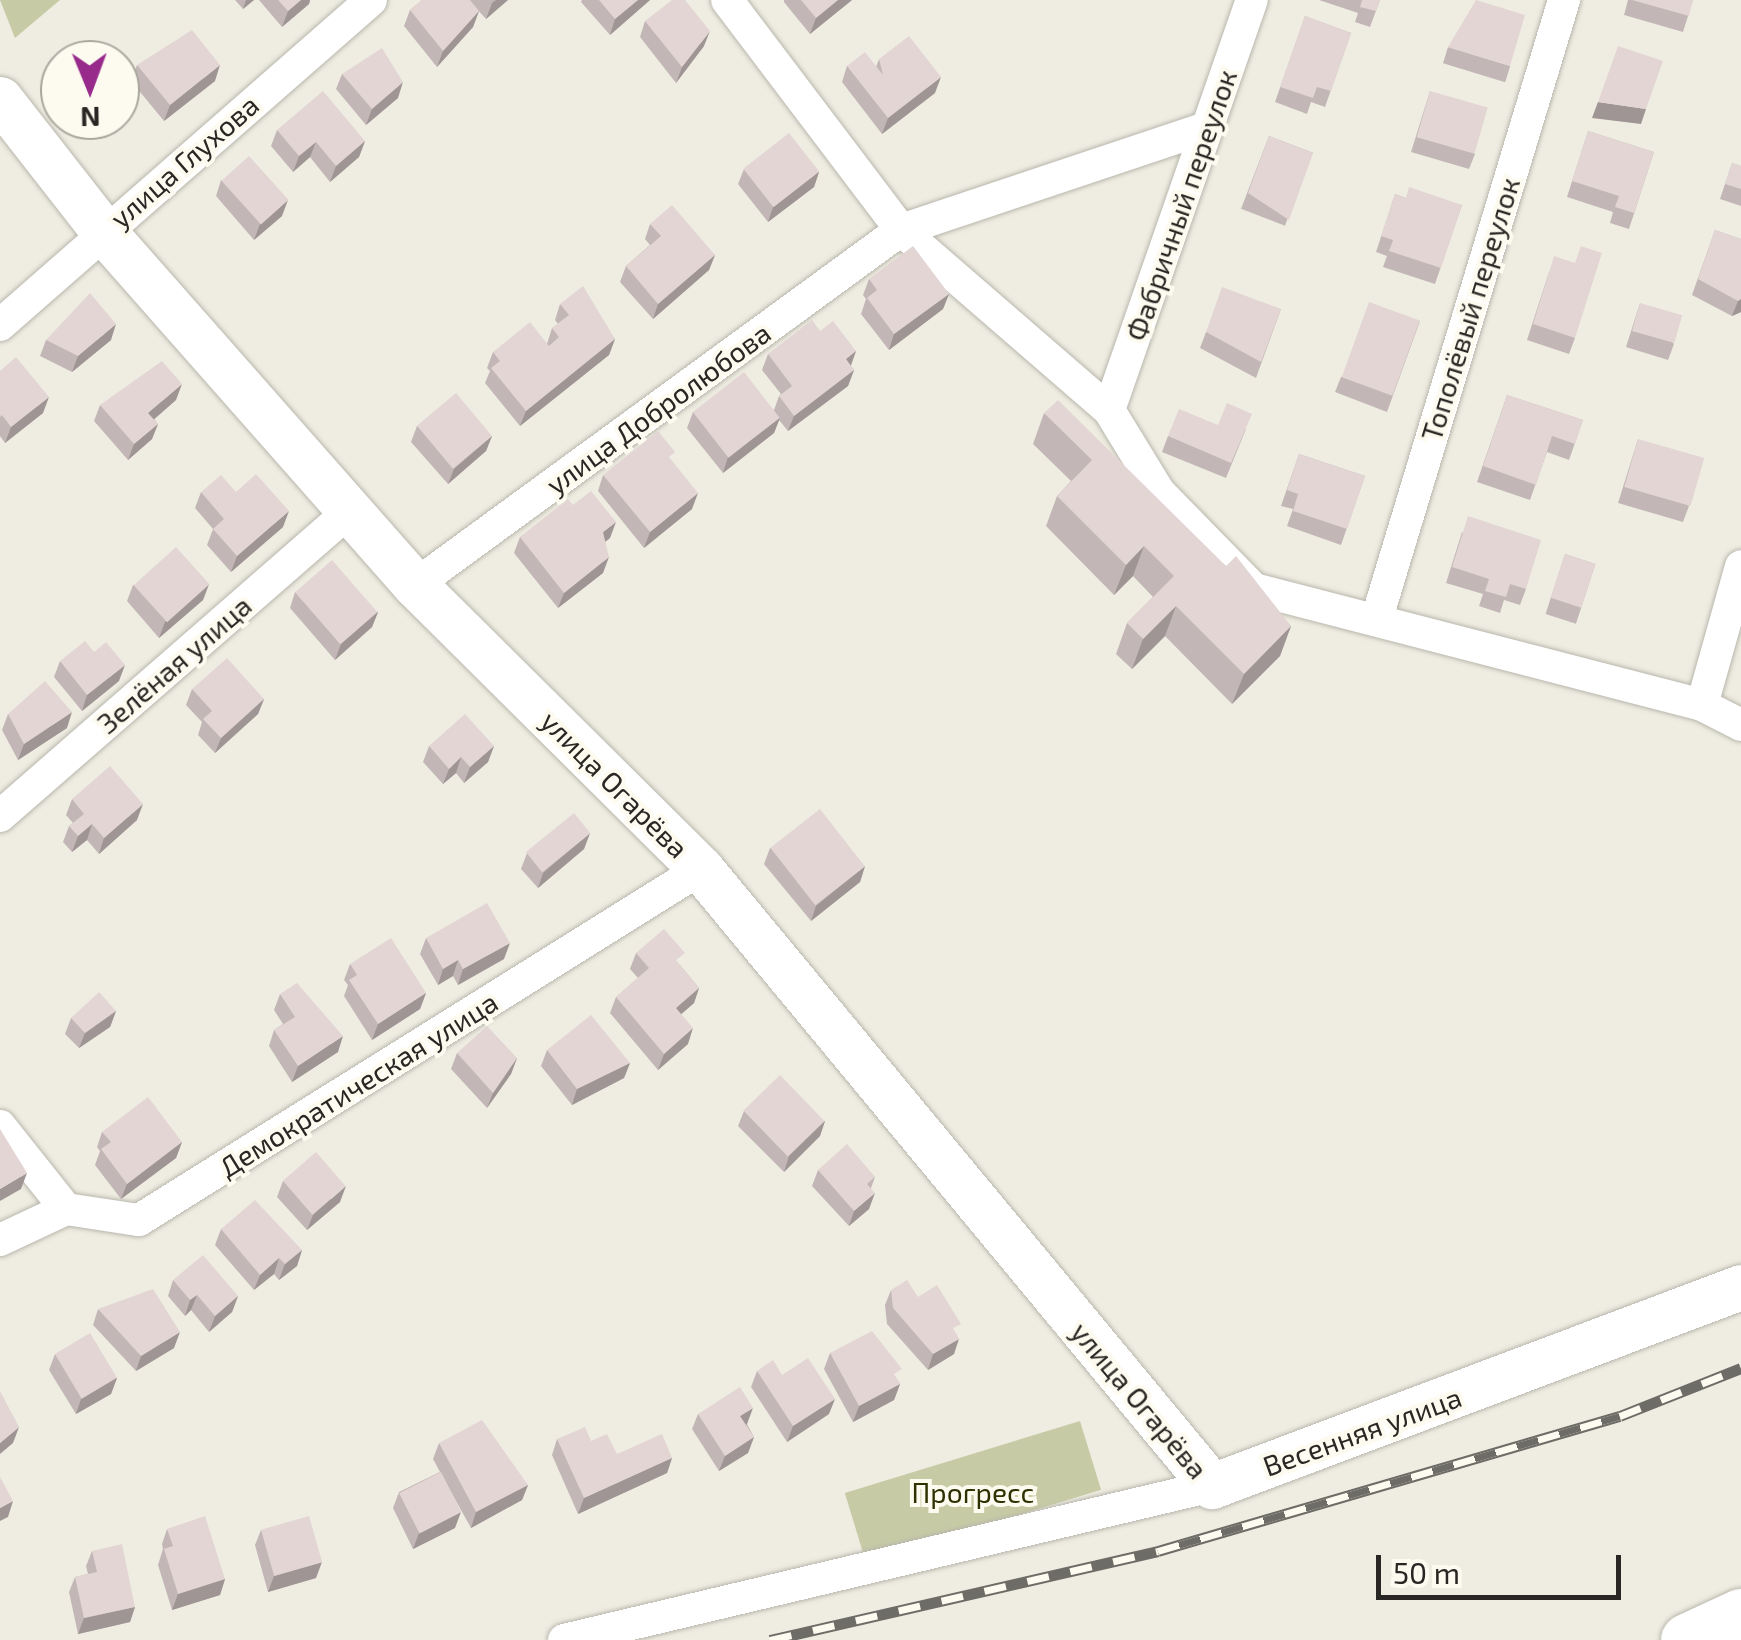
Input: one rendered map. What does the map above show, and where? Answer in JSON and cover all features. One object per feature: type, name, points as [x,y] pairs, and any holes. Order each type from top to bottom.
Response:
[{"type":"main road","name":"улица Огарёва","points":[[0,99],[103,231],[415,585],[701,869],[1212,1486]]},
{"type":"main road","name":"Весенняя улица","points":[[1212,1486],[1741,1287]]},
{"type":"main road","points":[[1686,1640],[1741,1615]]},
{"type":"street","name":"улица Глухова","points":[[0,325],[371,0]]},
{"type":"street","points":[[727,0],[901,230],[1109,410],[1158,492],[1254,589],[1702,705],[1741,725]]},
{"type":"street","name":"Фабричный переулок","points":[[1109,410],[1252,0]]},
{"type":"street","name":"Тополёвый переулок","points":[[1377,618],[1564,0]]},
{"type":"street","name":"улица Добролюбова","points":[[415,585],[901,230],[1208,127]]},
{"type":"street","name":"Зелёная улица","points":[[0,816],[349,512]]},
{"type":"street","points":[[1702,705],[1741,566]]},
{"type":"street","name":"Демократическая улица","points":[[66,1208],[139,1220],[701,869]]},
{"type":"street","points":[[0,1126],[66,1208],[0,1240]]},
{"type":"street","name":"Весенняя улица","points":[[564,1640],[1212,1486]]},
{"type":"green space","points":[[0,0],[60,0],[15,38]]},
{"type":"green space","name":"Прогресс","points":[[1080,1421],[1101,1490],[866,1562],[845,1493]]},
{"type":"building","points":[[278,0],[301,0],[288,11]]},
{"type":"building","points":[[422,0],[470,0],[479,11],[443,51],[410,10]]},
{"type":"building","points":[[599,0],[638,0],[615,19]]},
{"type":"building","points":[[672,0],[685,0],[710,31],[682,67],[645,21]]},
{"type":"building","points":[[801,0],[838,0],[816,18]]},
{"type":"building","points":[[1362,0],[1380,0],[1376,11],[1360,7]]},
{"type":"building","points":[[1476,0],[1525,15],[1510,66],[1448,47]]},
{"type":"building","points":[[1632,0],[1693,0],[1689,16]]},
{"type":"building","points":[[1305,16],[1351,33],[1331,91],[1317,87],[1313,98],[1280,87]]},
{"type":"building","points":[[192,30],[220,65],[170,105],[140,69],[140,63]]},
{"type":"building","points":[[909,36],[941,77],[888,118],[847,66],[865,52],[883,75],[879,59]]},
{"type":"building","points":[[1618,46],[1663,61],[1646,109],[1598,102]]},
{"type":"building","points":[[382,48],[403,82],[372,109],[342,74]]},
{"type":"building","points":[[323,91],[365,141],[336,166],[316,142],[299,156],[277,130]]},
{"type":"building","points":[[1430,91],[1488,108],[1474,154],[1417,137]]},
{"type":"building","points":[[1588,131],[1654,152],[1634,213],[1615,207],[1619,196],[1572,181]]},
{"type":"building","points":[[789,133],[819,172],[773,207],[743,169]]},
{"type":"building","points":[[1269,136],[1313,153],[1289,220],[1248,193]]},
{"type":"building","points":[[249,156],[288,200],[261,225],[222,181]]},
{"type":"building","points":[[1732,163],[1741,166],[1741,189],[1725,184]]},
{"type":"building","points":[[1409,187],[1462,205],[1441,268],[1389,251],[1393,240],[1381,236],[1395,194],[1406,198]]},
{"type":"building","points":[[672,205],[715,255],[658,304],[626,266],[661,236],[650,224]]},
{"type":"building","points":[[1715,230],[1741,239],[1738,301],[1698,279]]},
{"type":"building","points":[[913,246],[949,294],[894,334],[867,298],[877,290],[869,279]]},
{"type":"building","points":[[1581,246],[1602,253],[1575,338],[1533,324],[1554,256],[1575,263]]},
{"type":"building","points":[[583,286],[615,339],[526,411],[491,368],[500,361],[493,352],[530,322],[549,346],[559,337],[552,328],[569,315],[560,304]]},
{"type":"building","points":[[1222,287],[1281,309],[1261,362],[1206,332]]},
{"type":"building","points":[[90,293],[116,324],[78,356],[46,340]]},
{"type":"building","points":[[1369,302],[1420,320],[1392,396],[1342,377]]},
{"type":"building","points":[[1640,303],[1682,315],[1674,343],[1632,331]]},
{"type":"building","points":[[812,320],[820,331],[833,321],[856,351],[846,359],[854,370],[794,416],[779,396],[792,386],[768,354]]},
{"type":"building","points":[[16,357],[49,397],[11,427],[0,417],[0,371]]},
{"type":"building","points":[[162,361],[182,384],[148,413],[158,424],[134,444],[100,405]]},
{"type":"building","points":[[744,372],[780,418],[728,458],[693,412]]},
{"type":"building","points":[[456,393],[492,436],[453,469],[417,426]]},
{"type":"building","points":[[1507,395],[1583,420],[1575,444],[1552,436],[1536,485],[1483,466]]},
{"type":"building","points":[[1058,400],[1226,566],[1236,556],[1291,626],[1244,674],[1176,606],[1143,639],[1127,623],[1174,576],[1144,546],[1126,565],[1057,496],[1092,460],[1044,413]]},
{"type":"building","points":[[1227,403],[1252,414],[1231,463],[1168,436],[1179,409],[1218,425]]},
{"type":"building","points":[[658,431],[675,452],[669,457],[698,493],[650,532],[603,475]]},
{"type":"building","points":[[1638,439],[1704,458],[1691,506],[1624,487]]},
{"type":"building","points":[[1299,454],[1365,476],[1347,529],[1293,511],[1298,494],[1287,490]]},
{"type":"building","points":[[256,474],[289,511],[237,556],[213,529],[224,519],[201,492],[221,475],[236,492]]},
{"type":"building","points":[[591,491],[616,522],[603,532],[609,557],[564,593],[520,537],[568,499],[573,505]]},
{"type":"building","points":[[1468,516],[1541,540],[1526,589],[1510,584],[1506,597],[1485,591],[1489,579],[1452,567]]},
{"type":"building","points":[[176,547],[209,584],[167,622],[134,585]]},
{"type":"building","points":[[1565,554],[1595,564],[1581,608],[1551,598]]},
{"type":"building","points":[[332,560],[377,612],[340,644],[295,592]]},
{"type":"building","points":[[85,641],[94,652],[106,642],[125,665],[87,695],[60,661]]},
{"type":"building","points":[[227,658],[264,699],[221,738],[203,719],[212,711],[192,689]]},
{"type":"building","points":[[45,681],[72,712],[24,744],[8,714]]},
{"type":"building","points":[[465,714],[494,746],[470,767],[461,757],[449,769],[429,746]]},
{"type":"building","points":[[110,766],[143,804],[104,838],[92,824],[78,836],[69,826],[84,814],[72,799]]},
{"type":"building","points":[[820,809],[865,867],[815,905],[770,848]]},
{"type":"building","points":[[574,813],[590,833],[542,872],[526,852]]},
{"type":"building","points":[[487,903],[510,943],[463,969],[458,960],[443,969],[426,938]]},
{"type":"building","points":[[664,929],[685,953],[676,960],[699,988],[676,1008],[693,1028],[664,1054],[616,997],[649,968],[636,953]]},
{"type":"building","points":[[391,938],[426,993],[378,1024],[349,980],[357,975],[350,964]]},
{"type":"building","points":[[297,983],[343,1036],[298,1066],[274,1030],[295,1017],[280,994]]},
{"type":"building","points":[[99,992],[116,1011],[85,1033],[71,1018]]},
{"type":"building","points":[[591,1015],[630,1063],[577,1089],[547,1050]]},
{"type":"building","points":[[487,1026],[517,1058],[493,1093],[457,1053]]},
{"type":"building","points":[[780,1075],[824,1121],[788,1156],[743,1110]]},
{"type":"building","points":[[148,1097],[182,1142],[127,1184],[101,1149],[111,1142],[102,1132]]},
{"type":"building","points":[[0,1129],[27,1173],[0,1189]]},
{"type":"building","points":[[847,1144],[875,1177],[867,1184],[875,1193],[854,1211],[818,1170]]},
{"type":"building","points":[[316,1152],[346,1186],[312,1215],[283,1181]]},
{"type":"building","points":[[255,1200],[302,1250],[285,1264],[279,1258],[260,1275],[221,1229]]},
{"type":"building","points":[[203,1255],[238,1296],[215,1316],[197,1295],[190,1300],[173,1280]]},
{"type":"building","points":[[907,1280],[918,1297],[937,1285],[961,1324],[953,1328],[959,1339],[933,1354],[893,1308],[891,1290]]},
{"type":"building","points":[[153,1289],[180,1332],[141,1356],[98,1309]]},
{"type":"building","points":[[872,1331],[902,1369],[894,1374],[900,1384],[859,1406],[830,1353]]},
{"type":"building","points":[[90,1333],[117,1378],[82,1399],[55,1354]]},
{"type":"building","points":[[808,1358],[835,1399],[793,1426],[757,1371],[773,1360],[782,1375]]},
{"type":"building","points":[[740,1387],[753,1408],[740,1416],[754,1437],[725,1456],[698,1414]]},
{"type":"building","points":[[0,1391],[19,1427],[0,1443]]},
{"type":"building","points":[[482,1420],[528,1485],[476,1512],[439,1443]]},
{"type":"building","points":[[585,1427],[591,1441],[607,1434],[617,1454],[662,1434],[672,1458],[584,1498],[557,1439]]},
{"type":"building","points":[[441,1472],[461,1512],[420,1533],[399,1493]]},
{"type":"building","points":[[0,1477],[13,1501],[0,1508]]},
{"type":"building","points":[[205,1516],[225,1579],[178,1594],[164,1549],[173,1546],[167,1529]]},
{"type":"building","points":[[309,1516],[322,1562],[274,1576],[261,1530]]},
{"type":"building","points":[[122,1544],[135,1607],[84,1618],[75,1577],[97,1572],[92,1551]]},
{"type":"railway","points":[[770,1640],[1158,1551],[1620,1416],[1741,1368]]}]
